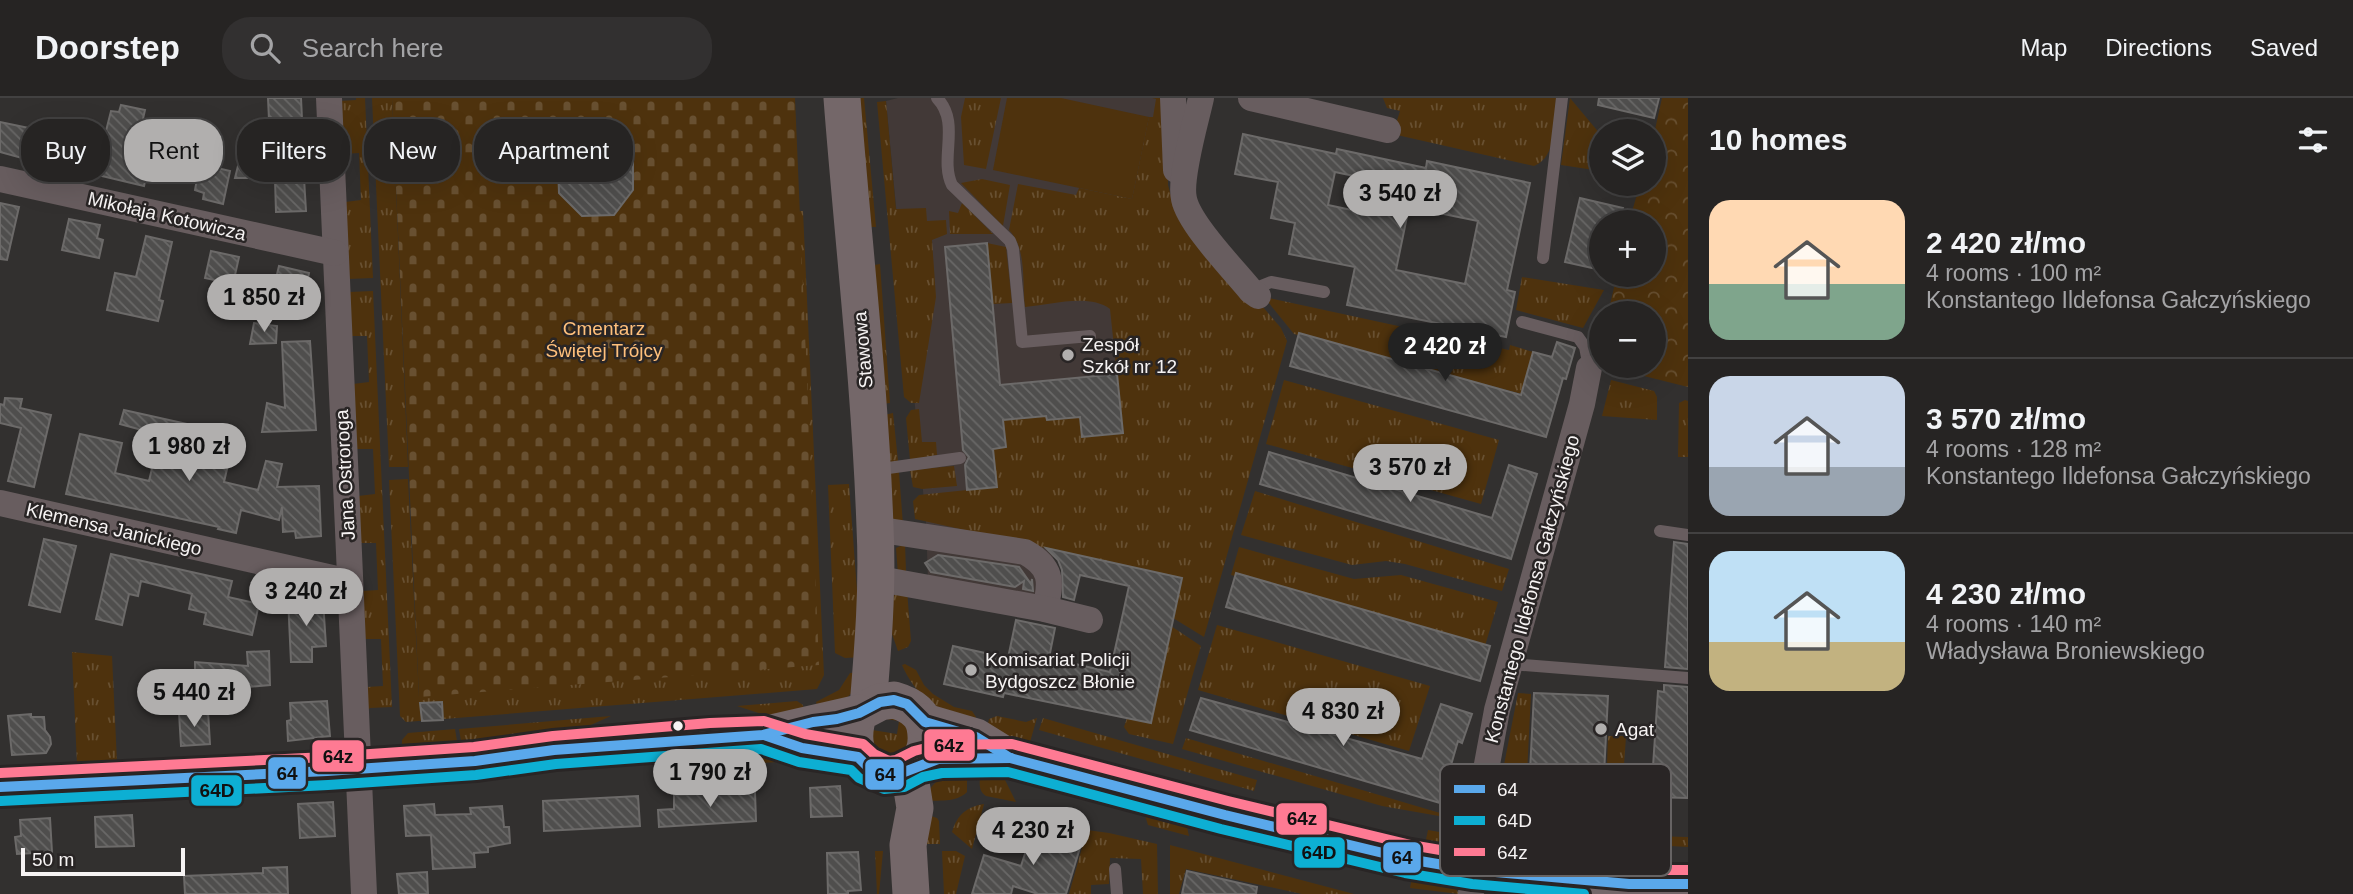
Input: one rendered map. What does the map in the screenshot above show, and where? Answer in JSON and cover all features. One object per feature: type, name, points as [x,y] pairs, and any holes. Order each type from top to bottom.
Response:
[{"type":"street","name":"Jana Ostroroga","points":[[329,98],[364,894]]},
{"type":"street","name":"Stawowa","points":[[842,98],[875,529],[875,591],[864,710]]},
{"type":"street","points":[[1173,98],[1176,177],[1184,199],[1194,221],[1254,293]]},
{"type":"street","points":[[1184,199],[1185,176],[1201,98]]},
{"type":"street","points":[[1251,98],[1388,130]]},
{"type":"street","name":"Mikołaja Kotowicza","points":[[0,178],[335,253]]},
{"type":"street","name":"Konstantego Ildefonsa Gałczyńskiego","points":[[1487,764],[1497,710],[1577,422],[1589,368]]},
{"type":"street","name":"Klemensa Janickiego","points":[[0,503],[351,582]]},
{"type":"street","points":[[875,529],[1025,552],[1034,557],[1047,572],[1051,585],[1045,609]]},
{"type":"street","name":"Stawowa","points":[[875,591],[916,713]]},
{"type":"street","points":[[875,591],[1045,609],[1090,620]]},
{"type":"street","points":[[0,787],[359,769],[475,761],[567,749],[763,735],[864,710],[880,702],[894,701],[916,713],[976,737],[1010,758]]},
{"type":"street","points":[[864,710],[853,735],[890,766],[915,808],[908,845],[911,894]]},
{"type":"street","points":[[890,766],[925,753],[928,740],[916,713]]},
{"type":"street","points":[[763,735],[802,748],[890,766],[940,759],[1010,758],[1225,815],[1408,859],[1440,870]]},
{"type":"street","points":[[1455,876],[1472,882],[1688,884]]},
{"type":"lane","points":[[937,98],[945,109],[950,127],[947,175],[952,185],[1005,236],[1013,249],[1022,342],[1090,336]]},
{"type":"lane","points":[[1543,258],[1562,98]]},
{"type":"lane","points":[[1254,293],[1271,282],[1324,292]]},
{"type":"lane","points":[[1522,322],[1578,337],[1585,347],[1589,368]]},
{"type":"lane","points":[[872,470],[960,458]]},
{"type":"lane","points":[[1660,531],[1688,535]]},
{"type":"lane","points":[[1510,664],[1688,678]]},
{"type":"lane","points":[[1115,869],[1117,894]]},
{"type":"shaded area","name":"Zespół Szkół nr 12","points":[[898,98],[1163,98],[1164,574],[1055,550],[1039,616],[928,581],[926,522],[886,101]]},
{"type":"green space","points":[[365,98],[364,182],[369,182],[373,278],[348,279],[345,202],[361,200],[359,153],[350,154],[350,119],[341,119],[340,101]]},
{"type":"green space","points":[[372,98],[392,98],[393,119],[373,119]]},
{"type":"green space","name":"Cmentarz Świętej Trójcy","points":[[392,98],[795,98],[819,665],[419,697],[396,182],[460,182],[460,119],[393,119]]},
{"type":"green space","points":[[854,98],[864,98],[876,227],[866,227]]},
{"type":"green space","points":[[965,98],[1001,98],[986,169],[964,165],[961,117]]},
{"type":"green space","points":[[1007,98],[1061,98],[1149,117],[1132,199],[993,170]]},
{"type":"green space","points":[[1152,98],[1167,98],[1168,185],[1173,203],[1281,328],[1287,341],[1204,637],[1173,618],[1181,578],[915,519],[913,501],[919,495],[996,487],[993,449],[1006,447],[1003,420],[1046,416],[1047,420],[1080,417],[1123,433],[1110,309],[1101,304],[1080,301],[1025,307],[1019,246],[1009,230],[1018,184],[1076,195],[1079,188],[1132,199],[1149,117],[1153,117],[1156,99]]},
{"type":"green space","points":[[1383,98],[1556,98],[1551,146],[1542,161],[1534,166],[1397,135],[1394,130],[1400,111],[1387,108]]},
{"type":"green space","points":[[1570,98],[1589,121],[1589,169],[1561,165]]},
{"type":"green space","points":[[1662,98],[1688,98],[1688,387],[1652,378],[1666,378],[1666,301],[1611,301],[1614,287],[1666,287],[1666,210],[1632,210],[1637,196],[1666,196],[1666,119],[1657,119]]},
{"type":"green space","points":[[886,101],[896,209],[926,208],[927,221],[946,220],[947,234],[932,240],[936,297],[919,403],[911,403],[904,397],[877,102]]},
{"type":"green space","points":[[982,179],[1010,185],[1003,226],[961,183]]},
{"type":"green space","points":[[376,182],[396,182],[408,467],[389,467]]},
{"type":"green space","points":[[962,203],[993,234],[950,234],[949,211],[958,213]]},
{"type":"green space","points":[[800,211],[803,211],[824,675],[817,689],[406,722],[400,716],[389,480],[408,479],[419,697]]},
{"type":"green space","points":[[987,243],[1006,247],[1012,303],[993,304]]},
{"type":"green space","points":[[880,264],[890,403],[882,404],[869,266]]},
{"type":"green space","points":[[1522,277],[1604,290],[1598,301],[1589,301],[1589,317],[1583,328],[1516,310]]},
{"type":"green space","points":[[373,291],[392,707],[368,710],[367,687],[383,686],[381,639],[364,639],[362,591],[378,590],[376,543],[360,543],[358,496],[375,494],[373,449],[356,449],[353,384],[369,382],[367,336],[351,336],[349,292]]},
{"type":"green space","points":[[1264,297],[1509,350],[1510,345],[1533,352],[1526,378],[1560,388],[1556,403],[1294,334]]},
{"type":"green space","points":[[1284,380],[1499,440],[1481,504],[1266,444]]},
{"type":"green space","points":[[1611,380],[1654,391],[1657,397],[1657,420],[1602,416]]},
{"type":"green space","points":[[1688,401],[1688,457],[1678,457],[1679,403]]},
{"type":"green space","points":[[919,409],[922,442],[936,442],[937,455],[910,460],[906,418],[911,410]]},
{"type":"green space","points":[[893,413],[898,461],[889,463],[884,415]]},
{"type":"green space","points":[[954,466],[957,486],[922,489],[913,487],[910,470]]},
{"type":"green space","points":[[899,472],[903,525],[893,522],[889,476]]},
{"type":"green space","points":[[849,484],[862,657],[845,658],[835,653],[828,485]]},
{"type":"green space","points":[[1255,491],[1509,569],[1502,591],[1405,564],[1386,561],[1352,565],[1241,535]]},
{"type":"green space","points":[[905,544],[906,571],[898,574],[896,548]]},
{"type":"green space","points":[[1239,547],[1354,579],[1401,575],[1498,602],[1485,646],[1231,575]]},
{"type":"green space","points":[[907,590],[911,641],[908,647],[898,651],[887,606],[890,599]]},
{"type":"green space","points":[[1217,625],[1430,686],[1409,751],[1198,690]]},
{"type":"green space","points":[[1171,626],[1201,646],[1173,744],[1129,734],[1124,727],[1127,718],[1151,723]]},
{"type":"green space","points":[[72,652],[112,656],[117,762],[77,764]]},
{"type":"green space","points":[[902,665],[916,670],[924,685],[933,694],[954,707],[972,711],[976,717],[972,728],[950,718],[930,704],[907,675]]},
{"type":"green space","points":[[862,672],[851,693],[819,714],[816,702],[839,690],[850,673]]},
{"type":"green space","points":[[1518,693],[1531,694],[1528,764],[1504,764]]},
{"type":"green space","points":[[797,701],[803,705],[804,715],[771,717],[737,706]]},
{"type":"green space","points":[[897,711],[915,739],[893,764],[864,737],[866,729],[897,734],[899,721],[873,717]]},
{"type":"green space","points":[[611,716],[575,732],[461,741],[459,729]]},
{"type":"green space","points":[[997,716],[1026,722],[1037,718],[1030,742],[1026,744],[986,733],[989,719]]},
{"type":"green space","points":[[1043,718],[1257,780],[1254,791],[1039,730]]},
{"type":"green space","points":[[455,729],[457,741],[402,744],[408,733]]},
{"type":"green space","points":[[1608,736],[1626,736],[1624,764],[1607,764]]},
{"type":"green space","points":[[1186,738],[1440,813],[1439,816],[1382,806],[1182,749]]},
{"type":"green space","points":[[735,751],[790,755],[793,761],[731,765],[731,755]]},
{"type":"green space","points":[[698,754],[721,754],[721,767],[684,769]]},
{"type":"green space","points":[[967,767],[967,792],[963,796],[941,801],[924,801],[931,787],[941,778]]},
{"type":"green space","points":[[981,770],[1003,776],[1016,802],[983,794],[980,784]]},
{"type":"green space","points":[[984,804],[972,849],[952,832],[963,813]]},
{"type":"green space","points":[[1143,809],[1186,823],[1189,836],[1148,825]]},
{"type":"green space","points":[[928,815],[939,821],[940,844],[924,844]]},
{"type":"green space","points":[[1087,830],[1157,844],[1158,894],[1143,894],[1141,859],[1110,858],[1109,884],[1091,885],[1091,894],[1069,894]]},
{"type":"green space","points":[[1428,830],[1440,832],[1440,851],[1424,849]]},
{"type":"green space","points":[[1671,837],[1688,837],[1688,847],[1671,846]]},
{"type":"green space","points":[[1170,845],[1354,894],[1302,894],[1186,869],[1179,894],[1170,894]]},
{"type":"green space","points":[[875,851],[883,851],[879,894],[877,894]]},
{"type":"green space","points":[[942,851],[956,851],[965,856],[956,894],[944,894]]},
{"type":"green space","points":[[1412,877],[1453,884],[1459,894],[1410,888]]},
{"type":"building","points":[[268,98],[301,98],[302,119],[269,119]]},
{"type":"building","points":[[1599,98],[1659,98],[1654,118],[1598,105]]},
{"type":"building","points":[[121,105],[145,110],[143,119],[124,119],[124,181],[110,178],[109,119],[111,111],[119,112]]},
{"type":"building","points":[[0,122],[21,126],[21,158],[0,152]]},
{"type":"building","points":[[1243,134],[1336,154],[1337,149],[1426,168],[1427,161],[1530,183],[1507,290],[1515,292],[1506,337],[1347,305],[1355,267],[1289,254],[1295,223],[1271,218],[1278,182],[1235,174]],"holes":[[[1335,172],[1373,180],[1366,213],[1328,205]],[[1409,207],[1478,221],[1465,284],[1396,270]]]},
{"type":"building","points":[[223,169],[230,171],[223,204],[203,199],[204,193],[195,190],[196,182],[223,182]]},
{"type":"building","points":[[127,182],[145,182],[144,186]]},
{"type":"building","points":[[275,182],[304,182],[306,211],[276,212]]},
{"type":"building","points":[[559,182],[633,182],[633,190],[614,215],[582,216],[559,193]]},
{"type":"building","points":[[1580,198],[1623,208],[1589,210],[1589,267],[1565,262]]},
{"type":"building","points":[[0,203],[19,207],[7,260],[0,259]]},
{"type":"building","points":[[69,219],[100,225],[97,238],[103,240],[99,258],[62,250]]},
{"type":"building","points":[[146,236],[172,242],[159,300],[163,301],[158,321],[107,310],[115,273],[136,277]]},
{"type":"building","points":[[987,243],[1000,385],[1117,374],[1123,433],[1082,437],[1080,417],[1047,420],[1046,416],[1003,420],[1006,447],[993,449],[997,487],[967,490],[965,465],[969,457],[963,450],[945,247]]},
{"type":"building","points":[[211,251],[239,257],[233,284],[205,278]]},
{"type":"building","points":[[279,266],[309,273],[306,288],[310,289],[305,308],[271,299]]},
{"type":"building","points":[[254,323],[277,326],[276,343],[250,344]]},
{"type":"building","points":[[1299,333],[1521,395],[1533,352],[1552,357],[1557,342],[1575,348],[1566,379],[1563,378],[1546,437],[1290,366]]},
{"type":"building","points":[[310,341],[316,430],[262,432],[267,403],[285,408],[282,342]]},
{"type":"building","points":[[5,398],[22,399],[20,408],[51,415],[34,487],[8,481],[21,428],[0,423],[0,404],[4,405]]},
{"type":"building","points":[[124,410],[187,424],[182,440],[231,452],[224,482],[258,490],[266,461],[282,464],[277,487],[319,486],[321,536],[296,538],[295,531],[283,532],[282,507],[279,520],[241,510],[236,533],[66,494],[80,434],[122,443],[115,473],[149,481],[160,435],[120,424]]},
{"type":"building","points":[[1269,452],[1492,518],[1509,465],[1537,474],[1511,559],[1260,484]]},
{"type":"building","points":[[44,539],[76,546],[60,612],[29,605]]},
{"type":"building","points":[[1674,542],[1688,544],[1688,669],[1665,667]]},
{"type":"building","points":[[1046,548],[1182,578],[1151,723],[1004,693],[1003,697],[944,684],[953,646],[1008,658],[1016,620],[1055,628],[1049,658],[1110,672],[1129,586],[1080,575],[1074,600],[1063,597],[1062,570],[1058,560]]},
{"type":"building","points":[[111,554],[232,581],[228,597],[259,604],[252,635],[204,624],[206,613],[189,609],[192,594],[141,581],[138,596],[129,594],[122,625],[96,619]]},
{"type":"building","points":[[938,555],[1019,567],[1031,584],[1032,579],[1033,591],[1023,589],[1024,581],[1015,587],[931,572],[925,563]]},
{"type":"building","points":[[1236,573],[1490,646],[1480,681],[1226,607]]},
{"type":"building","points":[[307,597],[307,601],[323,600],[326,646],[312,647],[312,662],[291,662],[288,598]]},
{"type":"building","points":[[269,651],[270,685],[195,692],[195,662],[248,666],[247,652]]},
{"type":"building","points":[[1664,685],[1688,687],[1688,798],[1671,798],[1671,764],[1653,764],[1658,691],[1664,692]]},
{"type":"building","points":[[1534,693],[1608,696],[1605,764],[1530,764]]},
{"type":"building","points":[[1201,698],[1422,759],[1441,704],[1472,714],[1462,743],[1458,741],[1451,764],[1440,764],[1440,803],[1190,730]]},
{"type":"building","points":[[327,701],[330,736],[288,741],[290,703]]},
{"type":"building","points":[[442,702],[443,720],[422,721],[420,703]]},
{"type":"building","points":[[208,711],[210,744],[181,746],[179,713]]},
{"type":"building","points":[[31,714],[31,717],[44,717],[45,730],[51,744],[46,753],[12,755],[8,716]]},
{"type":"building","points":[[840,786],[842,816],[811,817],[810,788]]},
{"type":"building","points":[[755,792],[756,821],[659,827],[658,810],[674,809],[674,795]]},
{"type":"building","points":[[638,796],[640,826],[544,831],[543,801]]},
{"type":"building","points":[[333,802],[335,836],[300,838],[298,804]]},
{"type":"building","points":[[434,804],[435,815],[471,814],[470,808],[502,806],[504,827],[509,827],[510,843],[488,847],[488,852],[474,853],[475,867],[433,869],[431,835],[406,836],[404,806]]},
{"type":"building","points":[[132,815],[134,846],[96,847],[95,817]]},
{"type":"building","points":[[50,818],[52,852],[17,854],[15,837],[21,836],[20,820]]},
{"type":"building","points":[[1034,826],[1082,841],[1066,894],[1038,894],[1013,886],[1011,894],[972,894],[984,855],[1021,866]]},
{"type":"building","points":[[858,852],[861,890],[848,891],[848,894],[828,894],[827,853]]},
{"type":"building","points":[[287,867],[288,894],[185,894],[184,876],[263,873],[263,868]]},
{"type":"building","points":[[1187,871],[1257,887],[1256,894],[1182,894]]},
{"type":"building","points":[[427,872],[428,894],[399,894],[397,874]]},
{"type":"transit line","name":"64","points":[[0,787],[475,761],[554,750],[763,735],[813,722],[837,719],[859,713],[880,702],[894,700],[907,704],[925,722],[976,737],[1010,758],[1225,815],[1440,864]]},
{"type":"transit line","name":"64z","points":[[0,773],[474,747],[553,736],[764,721],[805,734],[863,744],[874,754],[889,761],[938,745],[1012,744],[1228,801],[1440,850]]},
{"type":"transit line","name":"64","points":[[764,735],[802,748],[858,757],[870,769],[886,775],[899,774],[938,759],[1011,758]]},
{"type":"transit line","name":"64D","points":[[1,801],[476,775],[556,764],[761,749],[799,762],[851,770],[859,778],[884,789],[904,787],[923,777],[942,773],[1008,772],[1221,829],[1405,873],[1472,884],[1584,894]]},
{"type":"transit line","name":"64z","points":[[1671,870],[1688,870]]},
{"type":"transit line","name":"64","points":[[1540,876],[1629,884],[1688,884]]},
{"type":"place","name":"Zespół Szkół nr 12","points":[[1068,355]]},
{"type":"place","name":"Komisariat Policji Bydgoszcz Błonie","points":[[971,670]]},
{"type":"place","name":"Agat","points":[[1601,729]]}]
